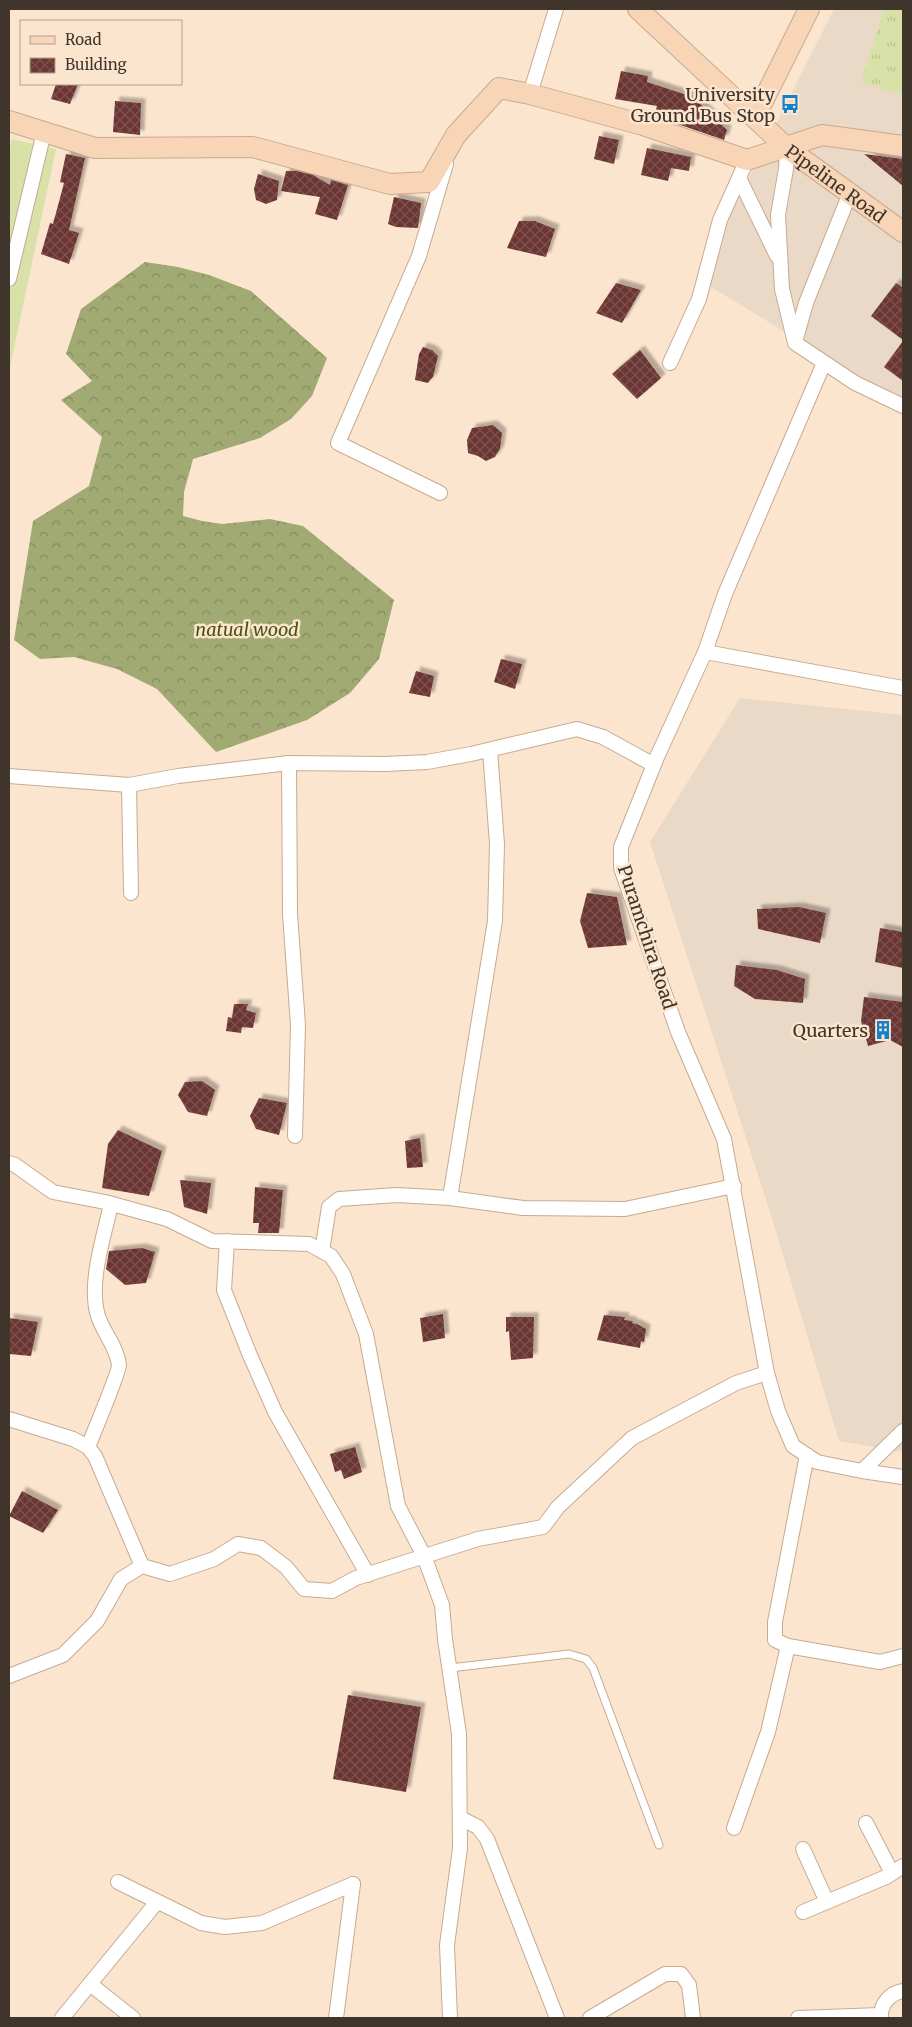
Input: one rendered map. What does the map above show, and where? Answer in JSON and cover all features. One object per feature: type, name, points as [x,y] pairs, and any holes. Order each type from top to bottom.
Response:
[{"type":"street","points":[[530,94],[556,9]]},
{"type":"street","name":"Pipeline Road","points":[[638,9],[786,148],[903,232]]},
{"type":"street","points":[[755,117],[809,9]]},
{"type":"street","points":[[9,121],[95,148],[253,147],[390,184],[429,182],[456,135],[499,88],[530,94],[643,125],[747,160],[822,135],[903,146]]},
{"type":"street","points":[[9,279],[44,132]]},
{"type":"street","points":[[440,493],[338,443],[419,256],[452,142]]},
{"type":"street","points":[[786,148],[786,169],[778,215],[780,264],[782,289],[794,343],[855,383],[903,406]]},
{"type":"street","points":[[670,364],[699,299],[720,220],[747,160]]},
{"type":"street","points":[[739,178],[780,264]]},
{"type":"street","points":[[794,343],[806,303],[850,193]]},
{"type":"street","name":"Puramchira Road","points":[[824,362],[725,594],[705,652],[654,764],[621,847],[621,868],[678,1032],[724,1140],[767,1373],[778,1411],[793,1446],[817,1462],[903,1477]]},
{"type":"street","points":[[705,652],[903,688]]},
{"type":"street","points":[[9,776],[128,785],[178,776],[289,763],[385,764],[427,762],[490,750],[577,729],[603,738],[654,764]]},
{"type":"street","points":[[450,1198],[495,921],[497,844],[490,750]]},
{"type":"street","points":[[289,763],[290,914],[298,1025],[295,1136]]},
{"type":"street","points":[[128,785],[131,893]]},
{"type":"street","points":[[9,1163],[15,1165],[53,1192],[111,1204],[167,1219],[212,1241],[309,1244],[331,1256],[343,1274],[366,1334],[398,1506],[424,1556],[442,1605],[459,1734],[460,1848],[447,1945],[450,2018]]},
{"type":"street","points":[[322,1251],[329,1207],[339,1198],[397,1195],[450,1198],[523,1208],[624,1209],[734,1186]]},
{"type":"street","points":[[88,1447],[119,1366],[110,1340],[98,1318],[93,1299],[111,1204]]},
{"type":"street","points":[[226,1241],[224,1290],[249,1353],[275,1412],[368,1575]]},
{"type":"street","points":[[9,1676],[64,1655],[97,1621],[121,1579],[142,1566],[170,1574],[214,1559],[238,1544],[261,1548],[286,1567],[304,1590],[332,1591],[356,1578],[478,1538],[543,1527],[558,1507],[632,1438],[736,1383],[767,1373]]},
{"type":"street","points":[[9,1419],[73,1439],[88,1447],[95,1456],[142,1566]]},
{"type":"street","points":[[862,1471],[903,1431]]},
{"type":"street","points":[[808,1455],[775,1622],[775,1640],[788,1646],[880,1662],[903,1656]]},
{"type":"street","points":[[734,1828],[768,1732],[788,1646]]},
{"type":"street","points":[[460,1818],[478,1827],[487,1839],[557,2018]]},
{"type":"street","points":[[803,1912],[898,1870],[866,1823]]},
{"type":"street","points":[[803,1849],[827,1902]]},
{"type":"street","points":[[118,1882],[201,1923],[225,1927],[262,1923],[353,1884],[336,2018]]},
{"type":"street","points":[[62,2018],[157,1902]]},
{"type":"street","points":[[590,2018],[665,1974],[681,1974],[689,1985],[693,2018]]},
{"type":"street","points":[[90,1984],[133,2018]]},
{"type":"street","points":[[798,2018],[881,2017],[883,2003],[894,1993],[903,1991]]},
{"type":"lane","points":[[450,1668],[569,1654],[586,1659],[593,1668],[658,1845]]},
{"type":"shaded area","points":[[834,9],[903,9],[903,404],[698,279]]},
{"type":"shaded area","points":[[740,698],[903,715],[903,1452],[839,1441],[770,1212],[650,842]]},
{"type":"green space","points":[[884,9],[903,9],[903,95],[861,82]]},
{"type":"green space","points":[[12,139],[56,149],[9,372],[9,151]]},
{"type":"green space","name":"natual wood","points":[[145,262],[178,267],[209,275],[251,291],[327,358],[312,396],[291,419],[260,438],[193,459],[184,492],[183,516],[222,524],[270,519],[303,526],[394,600],[379,659],[350,693],[307,720],[216,752],[157,689],[117,669],[74,657],[40,659],[14,640],[33,521],[89,486],[102,437],[61,400],[92,381],[66,354],[81,309]]},
{"type":"building","points":[[621,71],[648,76],[647,82],[693,97],[727,130],[724,140],[654,116],[657,106],[615,99]]},
{"type":"building","points":[[56,85],[78,85],[70,104],[51,99]]},
{"type":"building","points":[[115,101],[141,103],[140,135],[113,132]]},
{"type":"building","points":[[599,136],[619,140],[614,164],[594,159]]},
{"type":"building","points":[[647,148],[691,157],[689,171],[671,168],[668,181],[641,175]]},
{"type":"building","points":[[66,154],[85,158],[69,230],[79,233],[69,264],[41,254],[50,223],[53,224],[64,183],[60,182]]},
{"type":"building","points":[[864,154],[903,159],[903,186]]},
{"type":"building","points":[[286,171],[297,171],[313,175],[330,185],[331,180],[348,185],[337,220],[315,214],[320,197],[281,191]]},
{"type":"building","points":[[258,174],[279,181],[277,200],[266,204],[256,200],[254,189]]},
{"type":"building","points":[[394,197],[421,203],[418,228],[396,227],[388,224]]},
{"type":"building","points":[[519,221],[535,221],[555,229],[546,257],[507,248]]},
{"type":"building","points":[[616,283],[641,290],[622,323],[596,313]]},
{"type":"building","points":[[896,283],[903,288],[903,340],[871,316]]},
{"type":"building","points":[[903,341],[903,381],[884,367]]},
{"type":"building","points":[[423,347],[432,350],[438,356],[433,377],[428,383],[415,380],[419,354]]},
{"type":"building","points":[[640,350],[661,378],[637,399],[612,374]]},
{"type":"building","points":[[493,425],[502,433],[500,449],[495,457],[486,461],[468,453],[467,440],[472,428]]},
{"type":"building","points":[[501,659],[522,664],[515,689],[494,682]]},
{"type":"building","points":[[416,671],[434,676],[430,697],[409,693]]},
{"type":"building","points":[[587,893],[617,897],[627,945],[588,948],[580,921]]},
{"type":"building","points":[[799,907],[826,913],[820,943],[758,929],[757,909]]},
{"type":"building","points":[[880,928],[903,932],[903,968],[875,962]]},
{"type":"building","points":[[736,965],[777,970],[805,979],[803,1003],[755,999],[734,986]]},
{"type":"building","name":"Quarters","points":[[864,997],[903,1002],[903,1047],[890,1040],[868,1046],[861,1021]]},
{"type":"building","points":[[234,1004],[248,1004],[246,1010],[256,1013],[253,1028],[242,1027],[241,1033],[226,1031],[228,1017],[232,1018]]},
{"type":"building","points":[[202,1081],[215,1090],[207,1116],[188,1112],[178,1095],[185,1082]]},
{"type":"building","points":[[259,1098],[287,1103],[279,1135],[256,1129],[250,1116]]},
{"type":"building","points":[[118,1130],[162,1151],[149,1196],[102,1188],[108,1144]]},
{"type":"building","points":[[420,1138],[423,1167],[407,1168],[405,1141]]},
{"type":"building","points":[[180,1180],[211,1183],[207,1214],[184,1207]]},
{"type":"building","points":[[255,1187],[283,1190],[279,1233],[258,1233],[259,1223],[253,1223]]},
{"type":"building","points":[[142,1248],[155,1252],[146,1283],[125,1285],[106,1269],[109,1251]]},
{"type":"building","points":[[443,1314],[445,1338],[423,1342],[420,1318]]},
{"type":"building","points":[[604,1315],[625,1317],[624,1320],[633,1321],[632,1323],[646,1329],[644,1342],[641,1341],[640,1348],[597,1340]]},
{"type":"building","points":[[506,1317],[534,1317],[533,1358],[511,1360],[509,1331],[506,1332]]},
{"type":"building","points":[[9,1318],[38,1322],[31,1356],[9,1354]]},
{"type":"building","points":[[355,1447],[362,1472],[344,1479],[341,1470],[335,1472],[330,1454]]},
{"type":"building","points":[[22,1491],[58,1510],[43,1533],[9,1516]]},
{"type":"building","points":[[348,1695],[421,1707],[406,1792],[333,1779]]},
{"type":"place","name":"University Ground Bus Stop","points":[[790,104]]},
{"type":"place","name":"Quarters","points":[[883,1030]]}]
